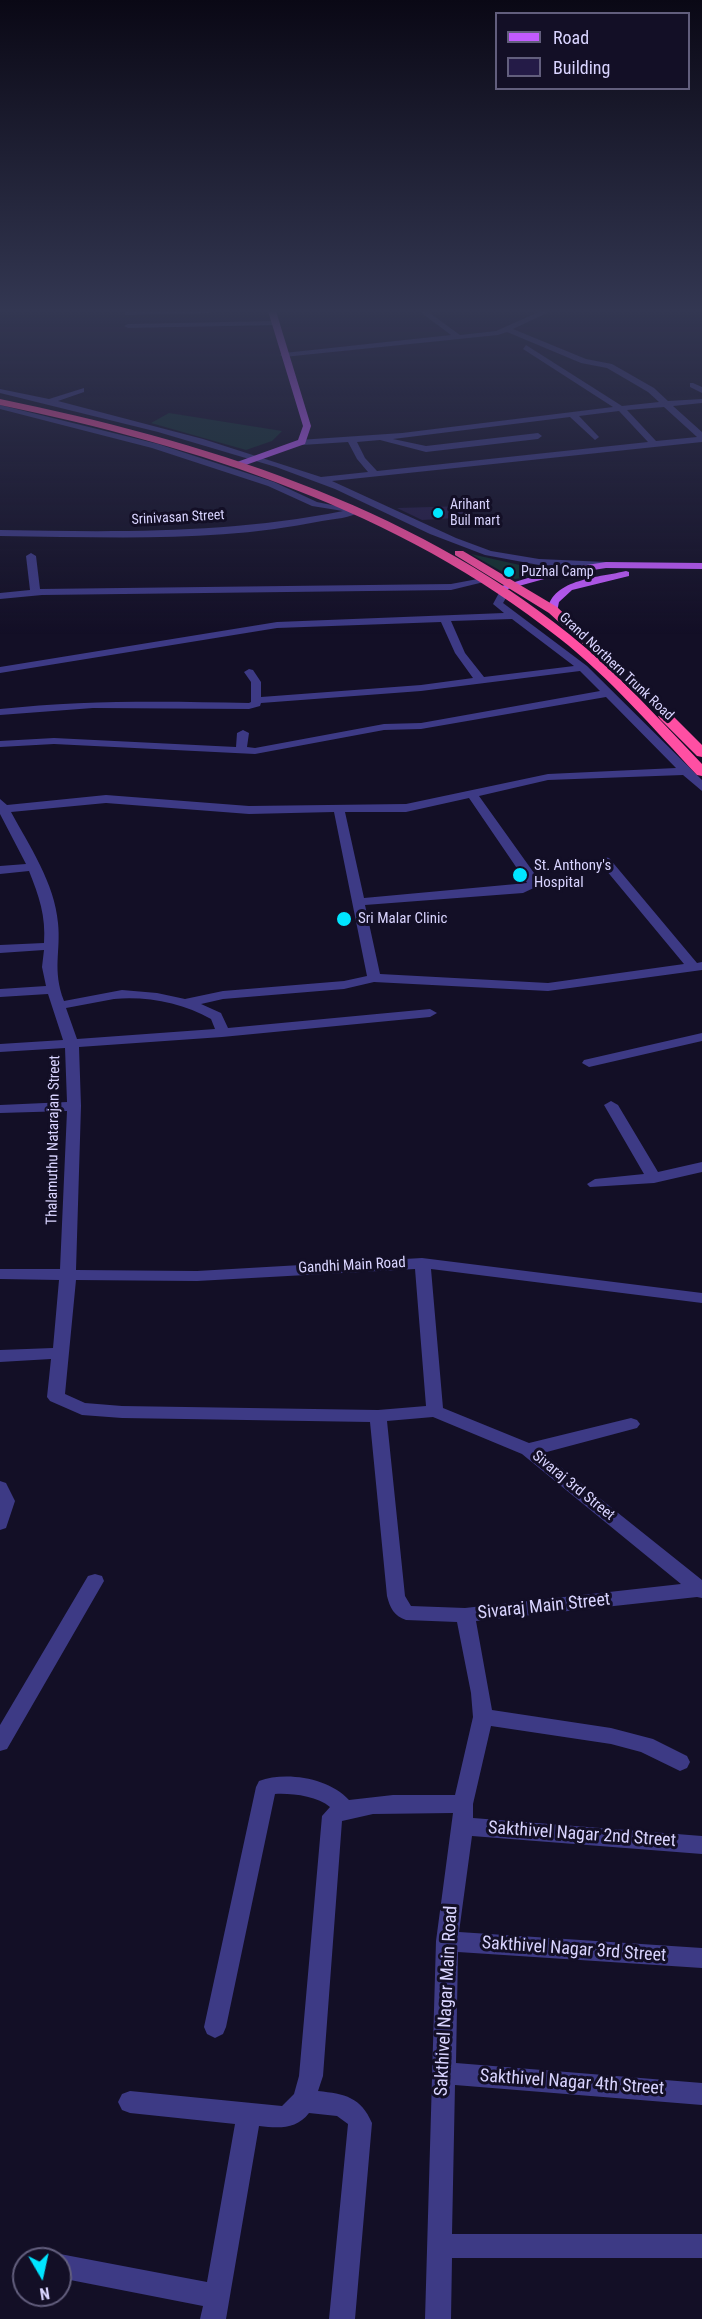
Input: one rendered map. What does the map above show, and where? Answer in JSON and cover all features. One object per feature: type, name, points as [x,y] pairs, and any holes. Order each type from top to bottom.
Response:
[{"type":"highway","name":"Grand Northern Trunk Road","points":[[83,419],[253,463],[356,511],[428,548],[483,581],[509,589],[583,653],[702,772]]},
{"type":"highway","name":"Grand Northern Trunk Road","points":[[105,419],[253,463],[349,498],[402,522],[509,589],[553,610],[610,662],[702,753]]},
{"type":"main road","points":[[253,463],[306,442],[315,426],[313,419]]},
{"type":"main road","points":[[509,589],[554,573],[606,565],[702,566]]},
{"type":"main road","points":[[509,589],[579,577],[702,572]]},
{"type":"main road","points":[[553,610],[554,601],[569,588],[626,574]]},
{"type":"street","points":[[49,419],[155,446],[271,484],[315,504],[356,511]]},
{"type":"street","points":[[128,419],[253,463],[320,480],[363,496],[475,549],[548,564],[606,565]]},
{"type":"street","points":[[306,442],[351,440],[529,419]]},
{"type":"street","points":[[577,419],[595,437]]},
{"type":"street","points":[[631,419],[654,444]]},
{"type":"street","points":[[683,419],[702,438]]},
{"type":"street","points":[[523,420],[558,454]]},
{"type":"street","points":[[378,437],[426,449],[538,436]]},
{"type":"street","points":[[320,480],[373,472],[702,438]]},
{"type":"street","points":[[351,440],[361,459],[373,472]]},
{"type":"street","name":"Srinivasan Street","points":[[0,533],[137,535],[303,524],[356,511]]},
{"type":"street","points":[[31,556],[35,593]]},
{"type":"street","points":[[0,596],[35,593],[451,587],[483,581]]},
{"type":"street","points":[[509,589],[498,604],[583,668],[702,787]]},
{"type":"street","points":[[0,670],[277,625],[515,616]]},
{"type":"street","points":[[444,618],[460,653],[481,681]]},
{"type":"street","points":[[256,700],[363,693],[583,668]]},
{"type":"street","points":[[0,712],[46,707],[154,704],[249,706],[256,704],[256,682],[249,672]]},
{"type":"street","points":[[0,744],[54,741],[241,750],[269,749],[384,728],[432,724],[610,693]]},
{"type":"street","points":[[241,750],[243,733]]},
{"type":"street","points":[[1,807],[106,800],[249,810],[406,808],[548,777],[686,771]]},
{"type":"street","points":[[358,902],[523,889],[534,885],[533,880],[471,793]]},
{"type":"street","name":"Thalamuthu Natarajan Street","points":[[1,807],[34,867],[52,923],[49,967],[53,990],[72,1044],[74,1106],[68,1275],[56,1397],[82,1409],[378,1416]]},
{"type":"street","points":[[339,810],[374,978]]},
{"type":"street","points":[[605,861],[698,967]]},
{"type":"street","points":[[0,870],[34,867]]},
{"type":"street","points":[[0,949],[52,946]]},
{"type":"street","points":[[185,1004],[223,995],[344,985],[374,978],[548,987],[698,967]]},
{"type":"street","points":[[0,993],[53,990]]},
{"type":"street","points":[[58,1006],[120,994],[140,994],[185,1004],[215,1016],[220,1022],[222,1033]]},
{"type":"street","points":[[0,1048],[222,1033],[430,1013]]},
{"type":"street","points":[[589,1063],[702,1037]]},
{"type":"street","points":[[610,1105],[654,1178]]},
{"type":"street","points":[[0,1109],[74,1106]]},
{"type":"street","points":[[595,1184],[654,1178],[702,1167]]},
{"type":"street","points":[[378,1416],[435,1411],[422,1263]]},
{"type":"street","name":"Gandhi Main Road","points":[[0,1274],[197,1276],[422,1263],[701,1299]]},
{"type":"street","points":[[0,1356],[59,1353]]},
{"type":"street","name":"Sivaraj 3rd Street","points":[[435,1411],[528,1450],[701,1590]]},
{"type":"street","name":"Sivaraj Main Street","points":[[378,1416],[396,1596],[399,1606],[406,1613],[465,1616],[701,1590]]},
{"type":"street","points":[[528,1450],[632,1424]]},
{"type":"street","points":[[0,1488],[6,1501],[0,1522]]},
{"type":"street","points":[[0,1743],[95,1581]]},
{"type":"street","name":"Sakthivel Nagar Main Road","points":[[438,2319],[442,2073],[447,1941],[463,1826],[463,1804],[483,1717],[481,1693],[465,1616]]},
{"type":"street","points":[[483,1717],[611,1736],[646,1745],[680,1762]]},
{"type":"street","points":[[215,2027],[266,1787],[279,1784],[315,1792],[334,1798],[344,1808]]},
{"type":"street","points":[[130,2102],[289,2116],[295,2113],[303,2101],[311,2076],[332,1816],[337,1810],[344,1808],[463,1804]]},
{"type":"street","name":"Sakthivel Nagar 2nd Street","points":[[463,1826],[702,1845]]},
{"type":"street","name":"Sakthivel Nagar 3rd Street","points":[[447,1941],[702,1958]]},
{"type":"street","name":"Sakthivel Nagar 4th Street","points":[[442,2073],[702,2094]]},
{"type":"street","points":[[303,2101],[351,2108],[357,2113],[360,2123],[342,2319]]},
{"type":"street","points":[[72,2269],[215,2307],[249,2113]]},
{"type":"street","points":[[439,2246],[702,2246]]},
{"type":"green space","points":[[158,419],[208,419],[282,431],[272,441],[246,450],[151,423]]},
{"type":"green space","points":[[471,554],[533,568],[528,577],[515,579]]},
{"type":"building","name":"Arihant Buil mart","points":[[465,506],[471,517],[422,520],[397,508]]},
{"type":"place","name":"Arihant Buil mart","points":[[438,513]]},
{"type":"place","name":"Puzhal Camp","points":[[509,572]]},
{"type":"place","name":"St. Anthony's Hospital","points":[[520,875]]},
{"type":"place","name":"Sri Malar Clinic","points":[[344,919]]}]
